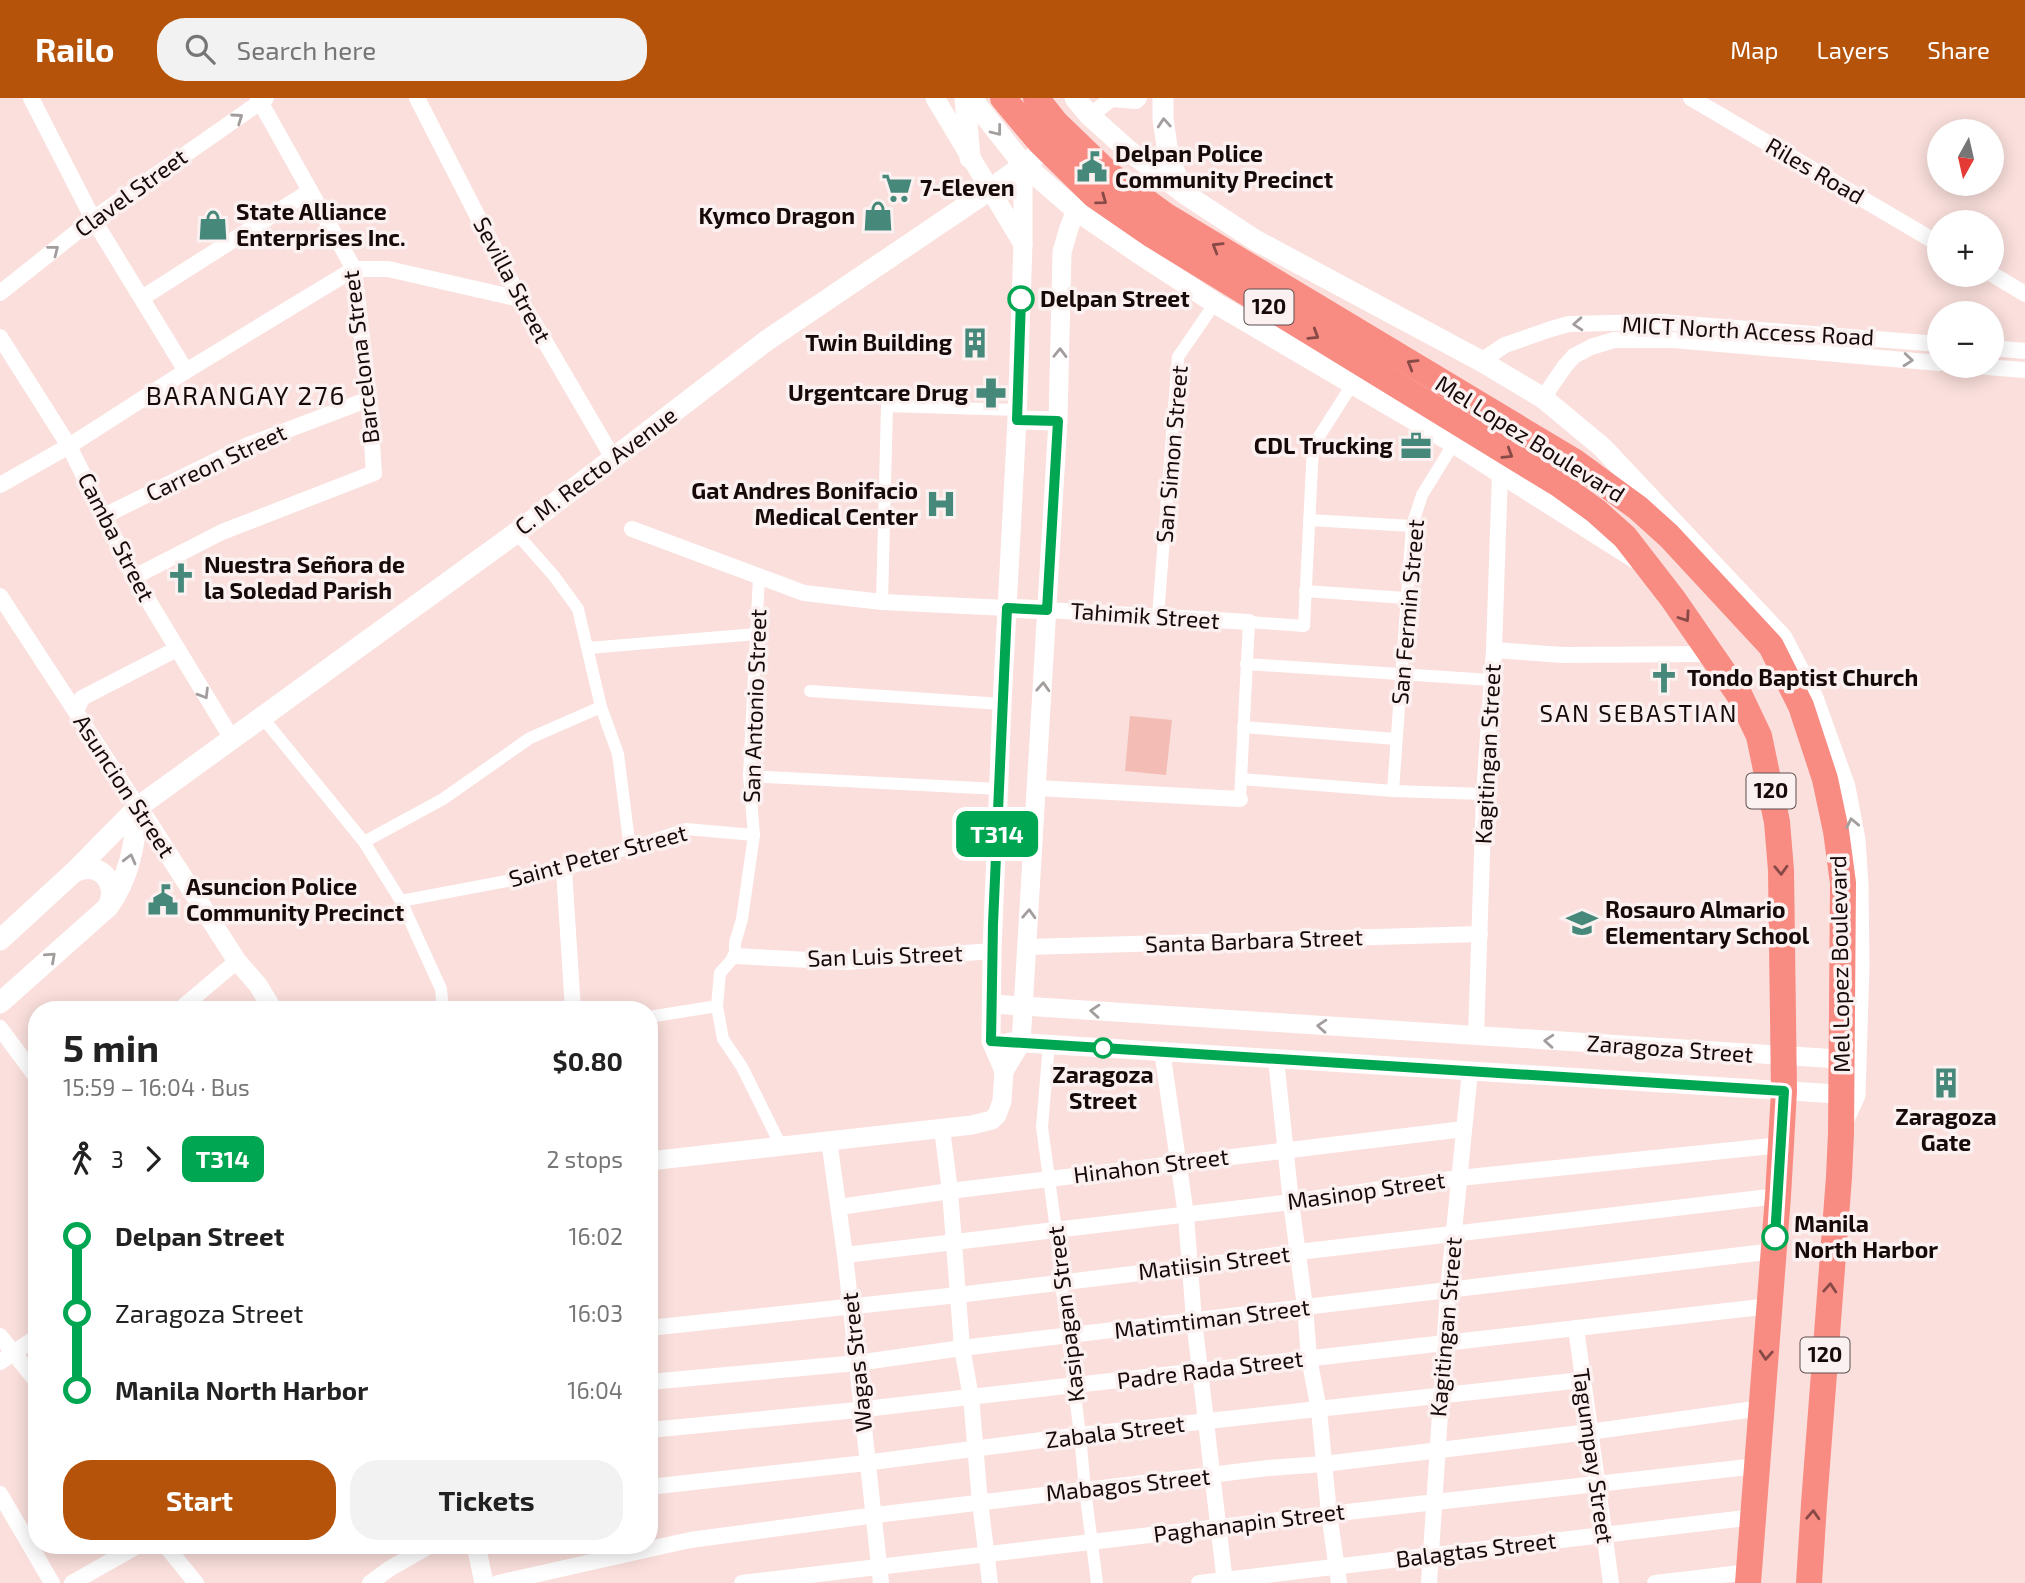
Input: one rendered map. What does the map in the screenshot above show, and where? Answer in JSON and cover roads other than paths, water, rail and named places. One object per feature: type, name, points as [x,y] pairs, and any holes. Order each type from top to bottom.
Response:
[{"type":"highway","name":"Mel Lopez Boulevard","points":[[1003,98],[1039,141],[1094,195],[1152,235],[1560,485],[1606,520],[1625,537],[1673,599],[1740,696],[1759,736],[1777,822],[1781,870],[1784,1091],[1748,1578]]},
{"type":"highway","name":"Mel Lopez Boulevard","points":[[1036,98],[1056,123],[1110,175],[1166,216],[1575,462],[1639,508],[1771,646],[1801,706],[1825,779],[1843,883],[1848,1095],[1841,1126],[1809,1583]]},
{"type":"main road","points":[[965,98],[970,158]]},
{"type":"main road","name":"Mel Lopez Boulevard","points":[[971,98],[1023,164],[1076,210],[1214,303],[1454,443],[1643,563]]},
{"type":"main road","name":"Mel Lopez Boulevard","points":[[1075,98],[1090,116],[1128,150],[1189,196],[1255,240],[1481,361],[1543,398],[1602,447],[1782,638],[1813,698],[1845,787],[1856,839],[1859,965],[1849,1059]]},
{"type":"main road","points":[[1153,262],[1189,196],[1169,160],[1163,98]]},
{"type":"main road","name":"C. M. Recto Avenue","points":[[0,940],[74,872],[138,807],[516,533],[766,341],[991,189],[1090,116]]},
{"type":"main road","points":[[0,1003],[117,895],[126,874],[138,807]]},
{"type":"main road","points":[[74,872],[87,868],[96,869],[103,874],[112,890],[108,906]]},
{"type":"street","points":[[32,98],[93,219],[186,371]]},
{"type":"street","name":"Sevilla Street","points":[[417,98],[520,299],[613,458]]},
{"type":"street","points":[[935,98],[1023,244]]},
{"type":"street","points":[[1090,116],[1111,99],[1136,101],[1139,98]]},
{"type":"street","name":"Riles Road","points":[[1691,98],[1927,237]]},
{"type":"street","name":"Clavel Street","points":[[0,293],[93,219],[261,99]]},
{"type":"street","name":"Barcelona Street","points":[[134,577],[222,532],[374,473],[369,399],[354,269],[261,99]]},
{"type":"street","points":[[1004,1072],[991,1041],[992,951],[1018,415],[1023,164]]},
{"type":"street","points":[[142,298],[310,191]]},
{"type":"street","points":[[658,1160],[942,1129],[985,1123],[998,1115],[1004,1072],[1021,1043],[1058,421],[1062,252],[1076,210]]},
{"type":"street","points":[[0,485],[69,446],[354,269],[388,269],[520,299]]},
{"type":"street","points":[[2004,281],[2025,294]]},
{"type":"street","name":"San Simon Street","points":[[1158,616],[1178,357],[1214,303]]},
{"type":"street","name":"MICT North Access Road","points":[[1481,361],[1505,345],[1569,324],[1661,322],[1927,343]]},
{"type":"street","name":"Camba Street","points":[[0,337],[69,446],[134,577],[232,739]]},
{"type":"street","name":"MICT North Access Road","points":[[1543,398],[1574,356],[1614,340],[1673,340],[1927,362]]},
{"type":"street","points":[[2004,349],[2025,351]]},
{"type":"street","points":[[2004,368],[2025,370]]},
{"type":"street","points":[[1249,622],[1304,626],[1313,446],[1353,383]]},
{"type":"street","name":"Carreon Street","points":[[104,516],[248,445],[369,399]]},
{"type":"street","points":[[882,602],[887,406],[1018,415],[1058,421]]},
{"type":"street","name":"San Fermin Street","points":[[1393,791],[1412,526],[1422,495],[1454,443]]},
{"type":"street","name":"Kagitingan Street","points":[[1476,1036],[1484,794],[1494,650],[1500,472]]},
{"type":"street","points":[[1309,520],[1412,526]]},
{"type":"street","name":"Tahimik Street","points":[[632,529],[804,593],[882,602],[1249,622],[1240,799],[1037,788]]},
{"type":"street","points":[[516,533],[576,605],[580,615],[601,707],[618,754],[630,849]]},
{"type":"street","name":"San Antonio Street","points":[[735,956],[754,835],[749,776],[758,577]]},
{"type":"street","points":[[1305,591],[1405,598]]},
{"type":"street","name":"Asuncion Street","points":[[0,596],[237,961],[268,1001]]},
{"type":"street","points":[[588,648],[757,634]]},
{"type":"street","points":[[76,712],[82,698],[177,649]]},
{"type":"street","points":[[1494,650],[1563,655],[1710,654]]},
{"type":"street","points":[[1246,664],[1491,680]]},
{"type":"street","points":[[810,691],[1002,704]]},
{"type":"street","points":[[364,842],[443,799],[530,738],[601,707]]},
{"type":"street","points":[[262,717],[364,842],[401,901],[441,989],[442,1001]]},
{"type":"street","points":[[1243,727],[1396,739]]},
{"type":"street","points":[[749,776],[998,789]]},
{"type":"street","points":[[1241,779],[1393,791],[1484,794]]},
{"type":"street","name":"Saint Peter Street","points":[[401,901],[564,870],[686,829],[754,835]]},
{"type":"street","points":[[564,870],[572,1001]]},
{"type":"street","name":"Santa Barbara Street","points":[[1027,947],[1480,934]]},
{"type":"street","name":"San Luis Street","points":[[735,956],[847,962],[992,951]]},
{"type":"street","points":[[735,956],[719,972],[717,1006],[723,1039],[741,1067],[781,1146]]},
{"type":"street","points":[[190,1001],[237,961]]},
{"type":"street","name":"Zaragoza Street","points":[[992,1004],[1849,1059]]},
{"type":"street","points":[[658,1016],[717,1006]]},
{"type":"street","points":[[0,1028],[28,1066]]},
{"type":"street","name":"Zaragoza Street","points":[[991,1041],[1848,1095]]},
{"type":"street","name":"Kasipagan Street","points":[[1049,1044],[1042,1127],[1097,1583]]},
{"type":"street","points":[[1162,1051],[1186,1214],[1194,1321],[1224,1582]]},
{"type":"street","points":[[1276,1059],[1291,1202],[1339,1583]]},
{"type":"street","name":"Kagitingan Street","points":[[1429,1583],[1448,1291],[1470,1071]]},
{"type":"street","points":[[942,1129],[950,1191],[962,1348],[971,1397],[990,1583]]},
{"type":"street","name":"Hinahon Street","points":[[839,1207],[1049,1178],[1464,1129]]},
{"type":"street","name":"Wagas Street","points":[[829,1140],[845,1255],[881,1583]]},
{"type":"street","name":"Masinop Street","points":[[845,1255],[1291,1202],[1459,1178],[1781,1145]]},
{"type":"street","name":"Matiisin Street","points":[[658,1327],[958,1295],[1778,1196]]},
{"type":"street","name":"Matimtiman Street","points":[[658,1380],[857,1363],[962,1348],[1774,1251]]},
{"type":"street","name":"Padre Rada Street","points":[[658,1429],[862,1410],[1770,1306]]},
{"type":"street","name":"Tagumpay Street","points":[[1576,1328],[1611,1583]]},
{"type":"street","points":[[0,1336],[28,1370]]},
{"type":"street","points":[[0,1362],[28,1343]]},
{"type":"street","name":"Zabala Street","points":[[658,1486],[1080,1435],[1582,1380]]},
{"type":"street","name":"Mabagos Street","points":[[658,1547],[690,1540],[874,1515],[1268,1468],[1324,1464],[1762,1408]]},
{"type":"street","name":"Paghanapin Street","points":[[742,1583],[879,1565],[1757,1466]]},
{"type":"street","points":[[0,1494],[28,1542]]},
{"type":"street","name":"Balagtas Street","points":[[1199,1583],[1754,1517]]},
{"type":"street","points":[[35,1554],[52,1583]]},
{"type":"street","points":[[72,1583],[123,1554]]},
{"type":"street","points":[[172,1554],[196,1583]]},
{"type":"street","points":[[370,1583],[415,1554]]},
{"type":"street","points":[[479,1554],[484,1583]]},
{"type":"street","name":"Mabagos Street","points":[[498,1583],[627,1554]]},
{"type":"street","points":[[1655,1583],[1748,1578]]},
{"type":"place","name":"Delpan Police Community Precinct","points":[[1092,167]]},
{"type":"place","name":"7-Eleven","points":[[897,188]]},
{"type":"place","name":"Kymco Dragon","points":[[878,216]]},
{"type":"place","name":"State Alliance Enterprises Inc.","points":[[213,225]]},
{"type":"place","name":"Delpan Street","points":[[1021,299]]},
{"type":"place","name":"Twin Building","points":[[975,343]]},
{"type":"place","name":"Urgentcare Drug","points":[[991,393]]},
{"type":"place","name":"CDL Trucking","points":[[1416,446]]},
{"type":"place","name":"Gat Andres Bonifacio Medical Center","points":[[941,504]]},
{"type":"place","name":"Nuestra Señora de la Soledad Parish","points":[[181,578]]},
{"type":"place","name":"Tondo Baptist Church","points":[[1664,678]]},
{"type":"place","name":"Asuncion Police Community Precinct","points":[[163,900]]},
{"type":"place","name":"Rosauro Almario Elementary School","points":[[1582,923]]},
{"type":"place","name":"Zaragoza Street","points":[[1103,1048]]},
{"type":"place","name":"Zaragoza Gate","points":[[1946,1083]]},
{"type":"place","name":"Manila North Harbor","points":[[1775,1237]]},
{"type":"district","name":"BARANGAY 276","points":[[246,396]]},
{"type":"district","name":"SAN SEBASTIAN","points":[[1639,714]]}]
